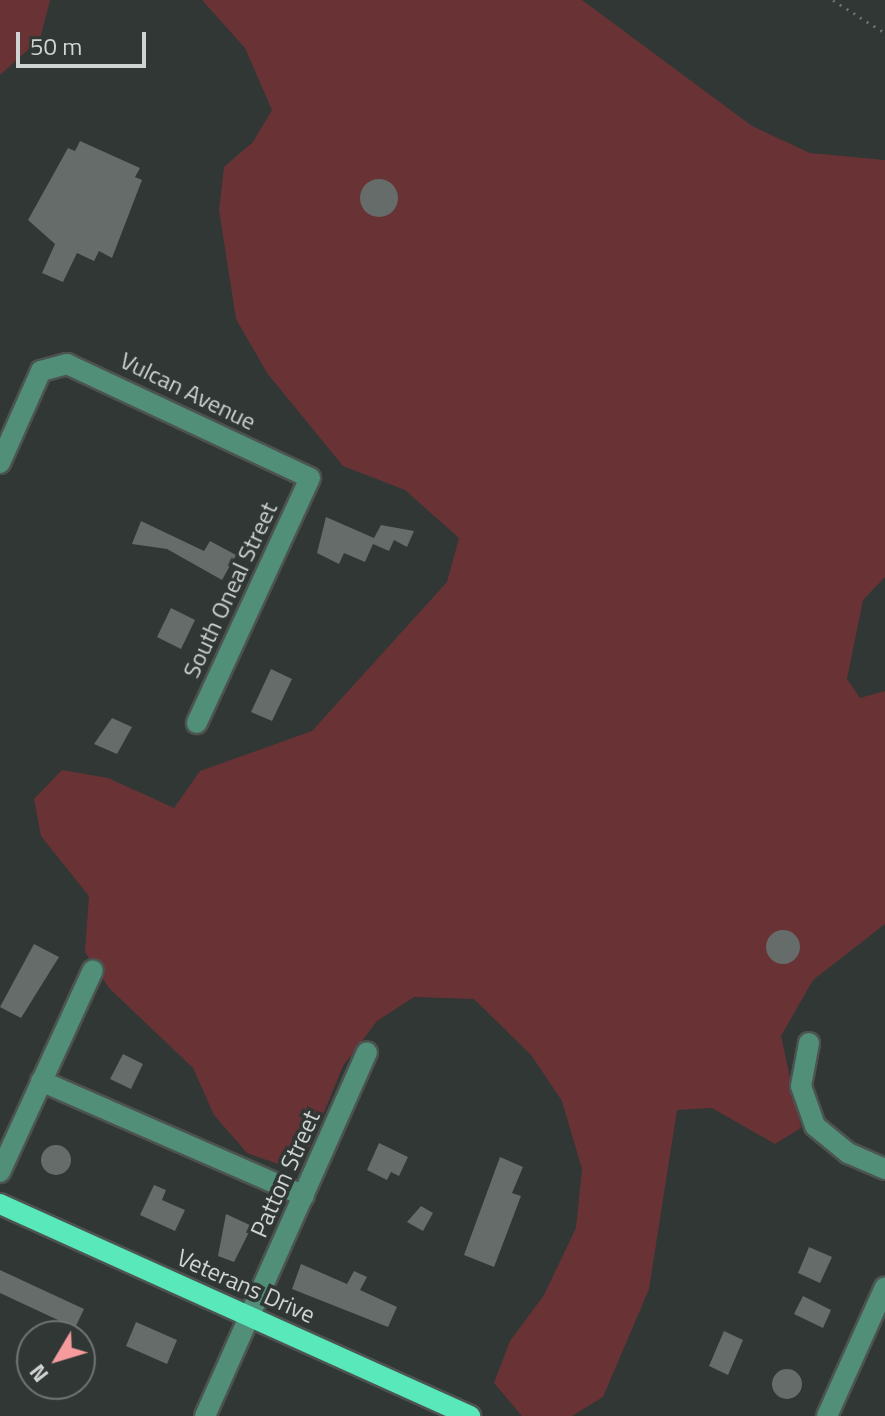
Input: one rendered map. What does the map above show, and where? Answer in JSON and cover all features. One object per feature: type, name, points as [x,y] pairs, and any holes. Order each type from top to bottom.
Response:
[{"type":"main road","name":"Veterans Drive","points":[[0,1204],[470,1416]]},
{"type":"street","name":"Vulcan Avenue","points":[[0,463],[41,371],[67,364],[310,478]]},
{"type":"street","name":"South Oneal Street","points":[[197,723],[310,478]]},
{"type":"street","points":[[0,1172],[93,970]]},
{"type":"street","points":[[809,1043],[801,1086],[815,1126],[848,1153],[885,1169]]},
{"type":"street","name":"Patton Street","points":[[205,1416],[367,1052]]},
{"type":"street","points":[[41,1081],[304,1196]]},
{"type":"street","points":[[827,1416],[885,1287]]},
{"type":"path","points":[[833,0],[885,33]]},
{"type":"shaded area","points":[[0,0],[50,0],[40,39],[0,75]]},
{"type":"shaded area","points":[[202,0],[582,0],[752,126],[810,153],[885,160],[885,577],[863,600],[847,679],[860,698],[885,691],[885,924],[813,980],[781,1036],[801,1128],[775,1144],[712,1108],[677,1110],[649,1289],[603,1397],[572,1416],[522,1416],[494,1383],[510,1341],[544,1295],[576,1228],[582,1169],[562,1101],[531,1055],[474,999],[414,997],[377,1021],[343,1066],[308,1151],[292,1169],[247,1153],[214,1115],[193,1068],[109,988],[85,952],[89,896],[41,836],[34,799],[62,770],[108,778],[174,808],[200,771],[312,731],[447,582],[459,538],[405,490],[343,466],[267,373],[236,319],[219,210],[224,167],[253,142],[272,110],[245,48]]},
{"type":"building","points":[[80,141],[140,168],[135,177],[142,180],[112,258],[99,251],[94,261],[77,253],[63,282],[42,273],[55,244],[28,220],[68,148],[75,151]]},
{"type":"building","points":[[379,179],[393,184],[398,198],[393,212],[379,217],[365,212],[360,198],[365,184]]},
{"type":"building","points":[[326,517],[374,538],[381,525],[414,531],[407,547],[394,540],[389,551],[373,544],[365,562],[344,553],[339,564],[317,553]]},
{"type":"building","points":[[141,521],[204,551],[210,541],[236,555],[222,580],[167,549],[132,544]]},
{"type":"building","points":[[171,608],[195,620],[181,649],[157,637]]},
{"type":"building","points":[[271,669],[292,679],[272,721],[251,712]]},
{"type":"building","points":[[112,718],[132,727],[117,754],[94,744]]},
{"type":"building","points":[[783,930],[795,935],[800,947],[795,959],[783,964],[771,959],[766,947],[771,935]]},
{"type":"building","points":[[34,944],[59,957],[21,1018],[0,1007]]},
{"type":"building","points":[[123,1054],[143,1064],[131,1089],[110,1079]]},
{"type":"building","points":[[379,1143],[408,1157],[399,1176],[391,1172],[387,1180],[367,1170]]},
{"type":"building","points":[[56,1145],[67,1149],[71,1160],[67,1171],[56,1175],[45,1171],[41,1160],[45,1149]]},
{"type":"building","points":[[500,1157],[523,1167],[512,1193],[521,1196],[494,1267],[464,1255]]},
{"type":"building","points":[[154,1185],[166,1190],[162,1200],[185,1210],[175,1231],[140,1215]]},
{"type":"building","points":[[421,1206],[433,1213],[423,1231],[407,1222]]},
{"type":"building","points":[[226,1214],[252,1226],[234,1262],[218,1256]]},
{"type":"building","points":[[809,1247],[832,1257],[820,1283],[798,1273]]},
{"type":"building","points":[[301,1264],[347,1284],[354,1271],[367,1277],[360,1290],[397,1307],[388,1327],[292,1289]]},
{"type":"building","points":[[0,1270],[84,1309],[79,1320],[58,1320],[0,1293]]},
{"type":"building","points":[[803,1296],[831,1310],[823,1328],[794,1314]]},
{"type":"building","points":[[136,1322],[177,1340],[167,1364],[126,1346]]},
{"type":"building","points":[[724,1331],[743,1340],[728,1375],[709,1366]]},
{"type":"building","points":[[787,1369],[798,1373],[802,1384],[798,1395],[787,1399],[776,1395],[772,1384],[776,1373]]}]
